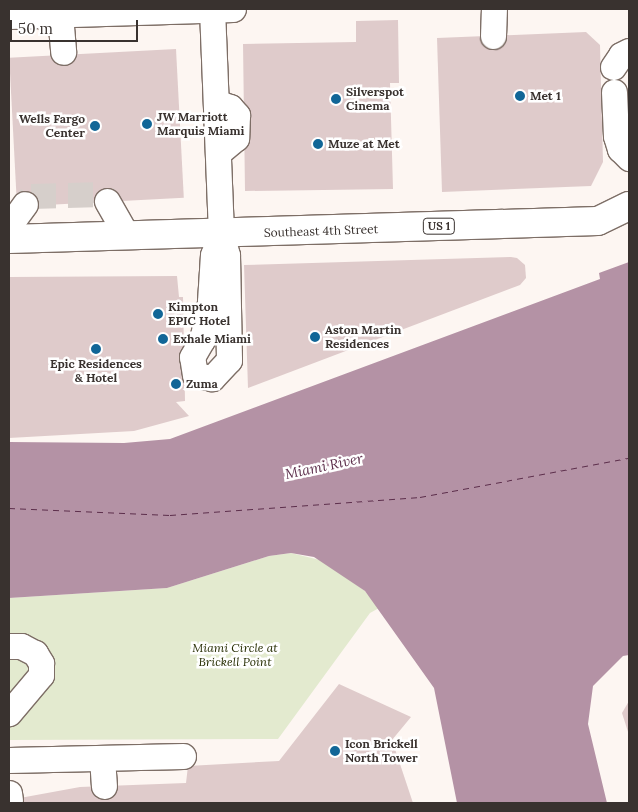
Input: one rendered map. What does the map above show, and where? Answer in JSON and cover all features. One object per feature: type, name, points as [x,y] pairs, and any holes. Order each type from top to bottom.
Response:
[{"type":"main road","name":"Southeast 4th Street","points":[[9,239],[598,221],[629,206]]},
{"type":"street","points":[[9,16],[219,9],[216,102],[221,234],[227,255],[229,360],[212,378],[195,375],[192,357],[202,340],[210,301],[213,255],[221,234]]},
{"type":"street","points":[[493,36],[494,9]]},
{"type":"street","points":[[60,15],[62,52]]},
{"type":"street","points":[[614,92],[616,136],[620,149],[629,158]]},
{"type":"street","points":[[107,201],[127,236]]},
{"type":"street","points":[[9,226],[25,204]]},
{"type":"street","points":[[9,646],[21,646],[34,652],[41,663],[41,675],[9,713]]},
{"type":"street","points":[[9,760],[183,756]]},
{"type":"street","points":[[102,758],[104,786]]},
{"type":"green space","name":"Miami Circle at Brickell Point","points":[[291,553],[324,561],[365,591],[379,608],[370,613],[278,739],[9,740],[9,598],[167,588],[269,556]]},
{"type":"water","name":"Miami River","points":[[629,262],[629,655],[623,656],[593,686],[588,724],[607,803],[457,803],[434,688],[365,591],[314,557],[291,553],[269,556],[167,588],[9,598],[9,442],[124,443],[170,439],[600,279],[599,273]]},
{"type":"building","name":"Muze at Met","points":[[398,20],[399,83],[390,83],[393,189],[245,191],[243,44],[356,42],[356,21]]},
{"type":"building","name":"Met 1","points":[[586,32],[600,45],[603,162],[591,186],[442,192],[437,38]]},
{"type":"building","name":"Wells Fargo Center","points":[[176,49],[184,198],[17,207],[9,58]]},
{"type":"building","name":"Aston Martin Residences","points":[[517,258],[525,265],[526,278],[520,285],[248,388],[244,265]]},
{"type":"building","name":"Epic Residences & Hotel","points":[[177,276],[179,297],[183,297],[185,401],[176,402],[189,416],[134,431],[9,438],[9,277]]},
{"type":"building","name":"Icon Brickell North Tower","points":[[339,684],[411,717],[392,740],[413,803],[9,803],[9,800],[80,787],[186,783],[188,766],[279,761]]},
{"type":"building","points":[[629,701],[629,735],[622,713]]},
{"type":"ferry route","points":[[9,508],[170,515],[420,497],[629,458]]},
{"type":"tunnel","points":[[25,204],[31,196],[103,194],[107,201]]},
{"type":"place","name":"Met 1","points":[[520,96]]},
{"type":"place","name":"Silverspot Cinema","points":[[336,99]]},
{"type":"place","name":"JW Marriott Marquis Miami","points":[[147,124]]},
{"type":"place","name":"Wells Fargo Center","points":[[95,126]]},
{"type":"place","name":"Muze at Met","points":[[318,144]]},
{"type":"place","name":"Kimpton EPIC Hotel","points":[[158,314]]},
{"type":"place","name":"Aston Martin Residences","points":[[315,337]]},
{"type":"place","name":"Exhale Miami","points":[[163,339]]},
{"type":"place","name":"Epic Residences & Hotel","points":[[96,349]]},
{"type":"place","name":"Zuma","points":[[176,384]]},
{"type":"place","name":"Icon Brickell North Tower","points":[[335,751]]}]
